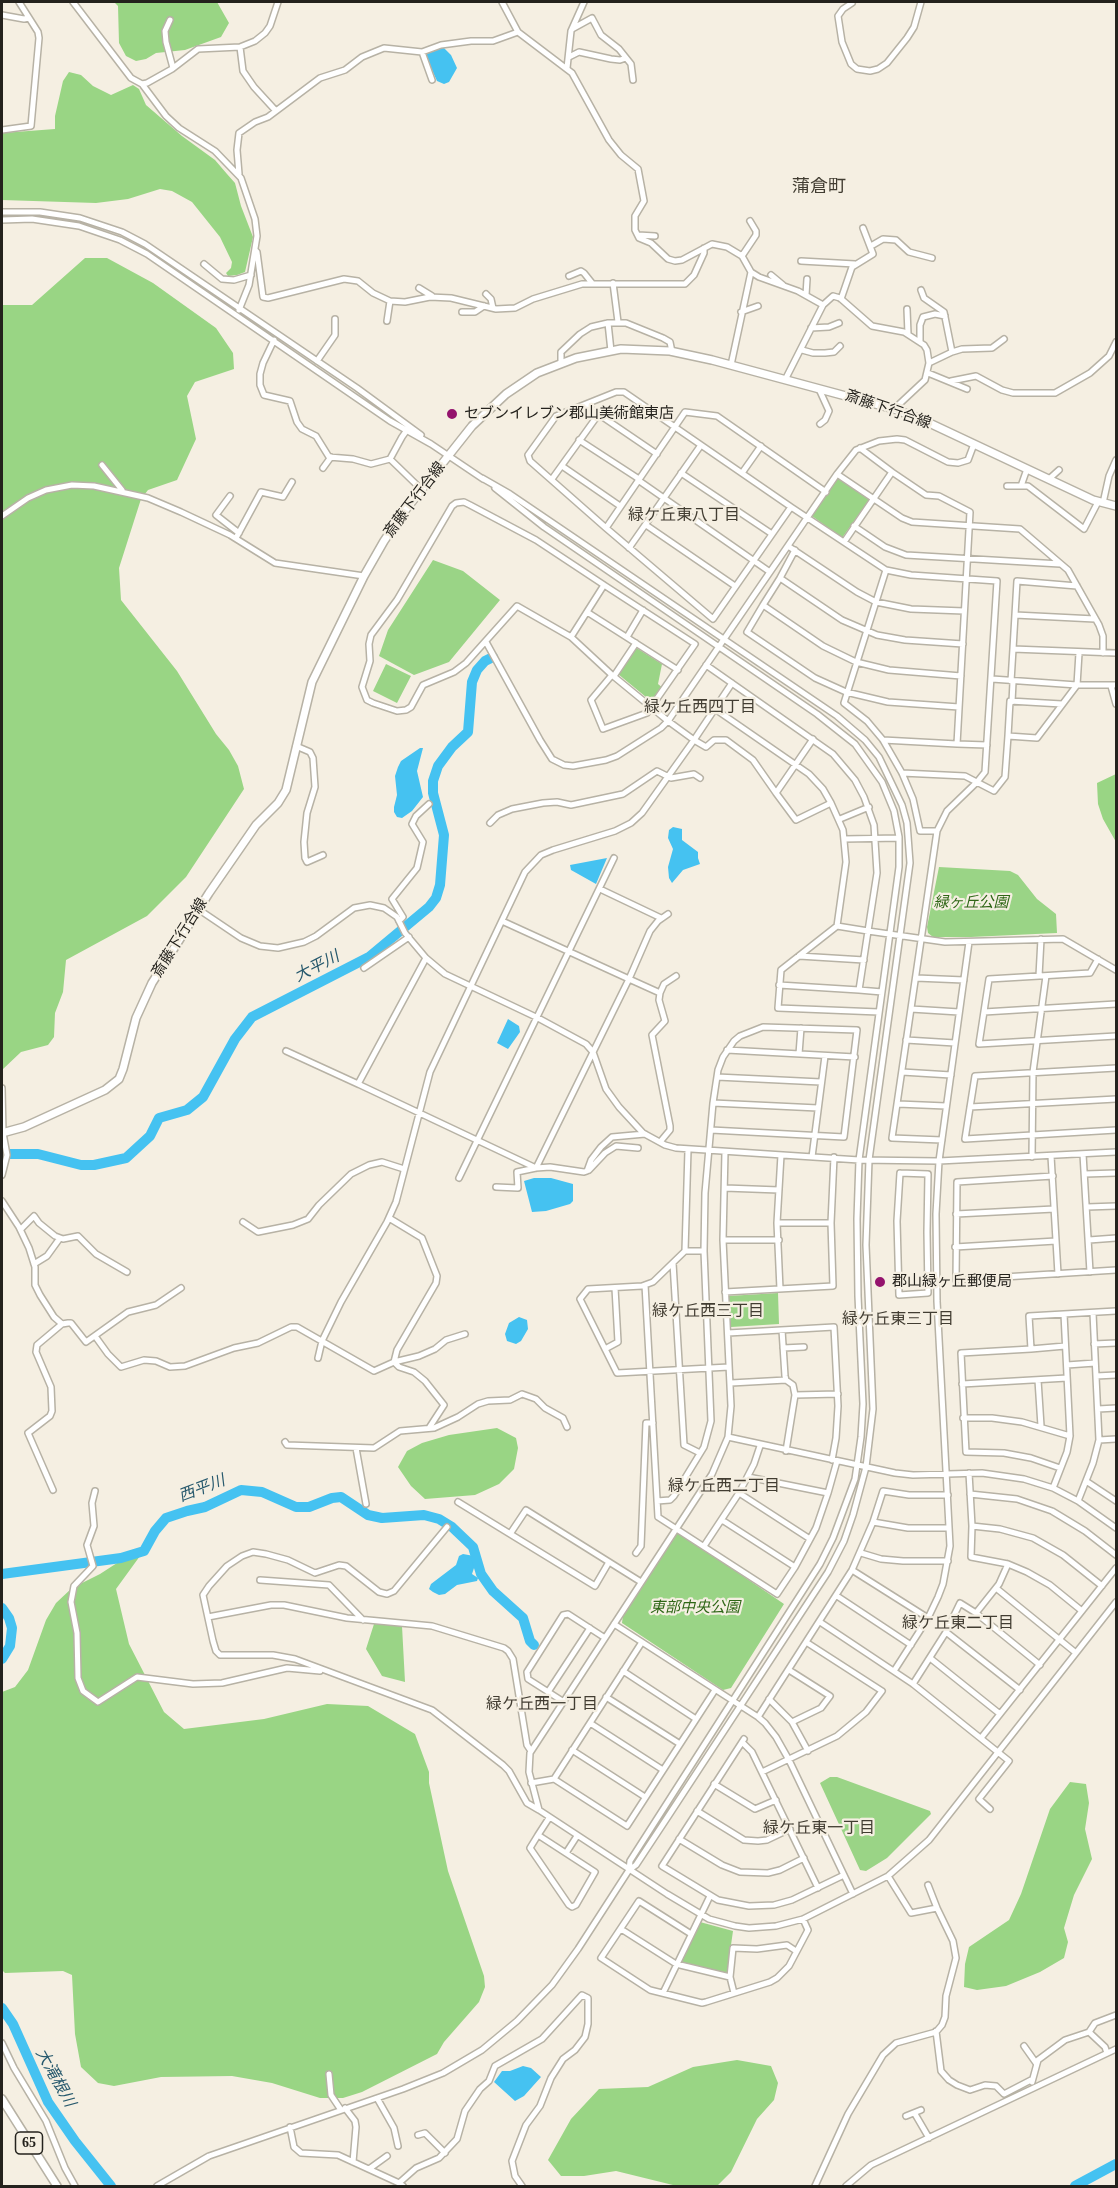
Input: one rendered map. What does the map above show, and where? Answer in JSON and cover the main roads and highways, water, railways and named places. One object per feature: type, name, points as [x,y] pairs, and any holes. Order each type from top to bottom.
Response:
[{"type":"main road","name":"斎藤下行合線","points":[[2,1133],[24,1127],[105,1090],[118,1079],[141,1006],[152,983],[198,909],[256,825],[284,794],[291,775],[312,682],[364,576],[384,541],[472,426],[488,409],[530,377],[561,362],[611,351],[646,349],[672,352],[786,378],[894,409],[925,421],[1101,503],[1116,506]]},
{"type":"main road","name":"65","points":[[2,2099],[57,2187]]},
{"type":"water","points":[[444,48],[451,55],[457,68],[449,82],[444,84],[437,81],[427,59],[427,53]]},
{"type":"water","points":[[423,748],[417,771],[423,797],[412,811],[402,818],[397,817],[394,807],[397,795],[395,776],[398,767],[401,761]]},
{"type":"water","points":[[673,827],[682,829],[682,840],[698,852],[700,864],[683,870],[672,883],[668,867],[673,849],[668,838],[669,830]]},
{"type":"water","points":[[607,858],[596,884],[571,870],[570,865]]},
{"type":"water","points":[[508,1019],[519,1026],[520,1032],[508,1049],[497,1043]]},
{"type":"water","points":[[534,1178],[551,1178],[573,1184],[573,1201],[546,1211],[532,1212],[524,1181]]},
{"type":"water","points":[[519,1317],[527,1320],[528,1329],[521,1341],[516,1344],[507,1341],[505,1334],[509,1323]]},
{"type":"water","points":[[463,1554],[474,1556],[476,1562],[472,1574],[478,1578],[477,1581],[457,1585],[445,1594],[439,1595],[429,1589],[431,1584],[456,1565],[459,1556]]},
{"type":"water","points":[[523,2066],[531,2068],[541,2077],[524,2096],[515,2101],[494,2082],[502,2071],[510,2071]]},
{"type":"waterway","name":"大平川","points":[[2,1154],[38,1154],[81,1165],[94,1165],[126,1158],[150,1136],[159,1118],[187,1110],[203,1097],[235,1039],[252,1017],[369,957],[429,907],[436,898],[440,885],[444,835],[433,793],[433,781],[438,766],[452,747],[468,732],[472,682],[477,670],[485,661],[493,657]]},
{"type":"waterway","name":"西平川","points":[[2,1574],[121,1558],[144,1551],[155,1531],[166,1518],[205,1507],[241,1490],[262,1492],[296,1507],[309,1507],[341,1497],[368,1515],[382,1518],[424,1515],[439,1519],[452,1527],[473,1547],[481,1574],[493,1591],[523,1618],[530,1641],[534,1645]]},
{"type":"waterway","name":"大滝根川","points":[[2,1608],[12,1628],[10,1646],[2,1659]]},
{"type":"waterway","name":"大滝根川","points":[[2,2008],[13,2024],[48,2102],[75,2141],[111,2186]]},
{"type":"waterway","name":"大滝根川","points":[[1075,2186],[1116,2164]]},
{"type":"place","name":"セブンイレブン郡山美術館東店","points":[[452,414]]},
{"type":"place","name":"郡山緑ヶ丘郵便局","points":[[880,1282]]},
{"type":"district","name":"蒲倉町","points":[[819,187]]},
{"type":"district","name":"緑ケ丘東八丁目","points":[[684,516]]},
{"type":"district","name":"緑ケ丘西四丁目","points":[[700,708]]},
{"type":"district","name":"緑ケ丘西三丁目","points":[[708,1312]]},
{"type":"district","name":"緑ケ丘東三丁目","points":[[898,1320]]},
{"type":"district","name":"緑ケ丘西二丁目","points":[[724,1487]]},
{"type":"district","name":"緑ケ丘東二丁目","points":[[958,1624]]},
{"type":"district","name":"緑ケ丘西一丁目","points":[[542,1705]]},
{"type":"district","name":"緑ケ丘東一丁目","points":[[819,1829]]},
{"type":"park label","name":"緑ヶ丘公園","points":[[971,903]]},
{"type":"park label","name":"東部中央公園","points":[[695,1608]]}]
